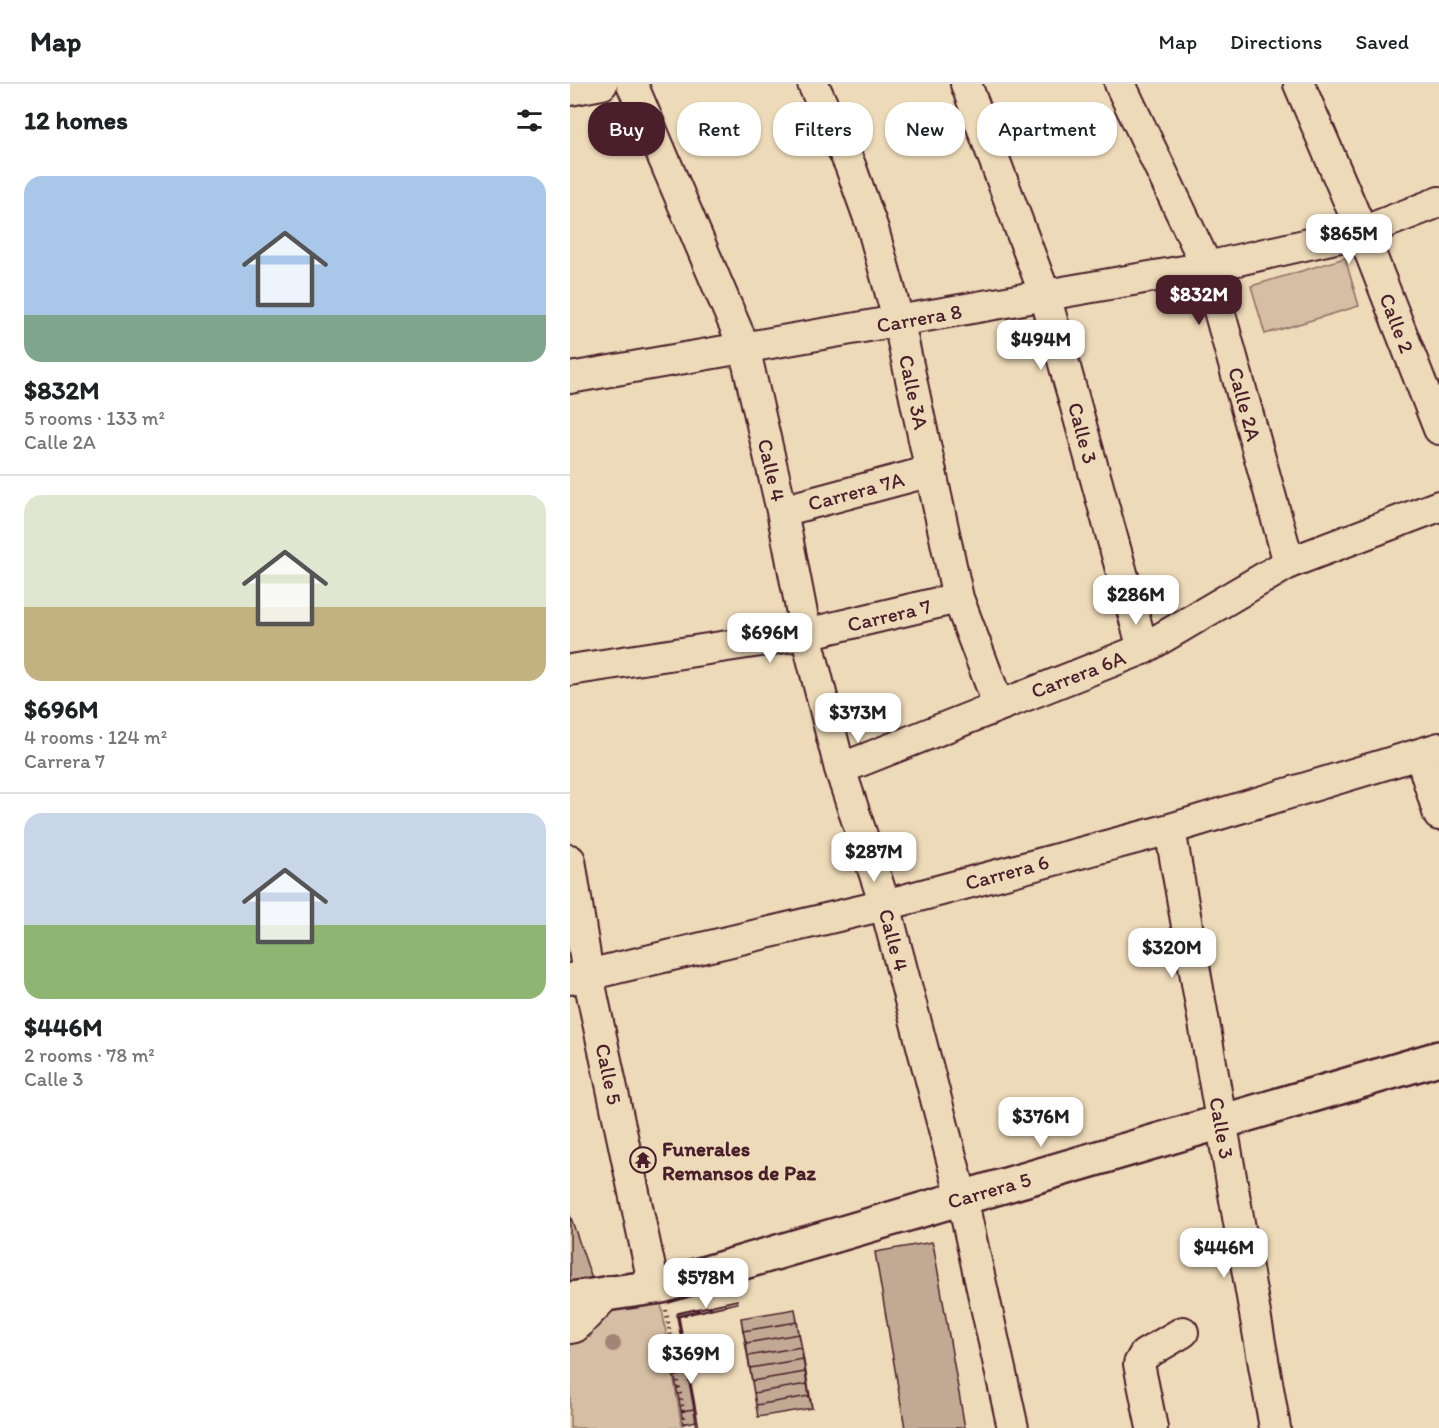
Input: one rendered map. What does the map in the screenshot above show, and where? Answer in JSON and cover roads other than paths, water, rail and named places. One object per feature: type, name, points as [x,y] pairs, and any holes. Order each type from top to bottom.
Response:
[{"type":"main road","name":"Carrera 5","points":[[570,1299],[610,1291],[658,1287],[1439,1058]]},
{"type":"street","points":[[570,90],[602,84]]},
{"type":"street","name":"Calle 4","points":[[632,84],[744,347],[782,511],[806,634],[840,769],[885,905],[963,1198],[1013,1428]]},
{"type":"street","name":"Calle 3A","points":[[813,84],[850,165],[873,229],[899,322],[958,598],[998,704]]},
{"type":"street","name":"Calle 3","points":[[966,84],[1045,296],[1143,649]]},
{"type":"street","name":"Calle 2A","points":[[1120,84],[1208,267],[1289,563]]},
{"type":"street","name":"Calle 2","points":[[1299,84],[1362,232],[1439,429]]},
{"type":"street","name":"Carrera 8","points":[[570,378],[1208,267],[1362,232],[1439,202]]},
{"type":"street","name":"Carrera 7A","points":[[782,511],[931,471]]},
{"type":"street","name":"Carrera 6A","points":[[840,769],[998,704],[1143,649],[1289,563],[1439,506]]},
{"type":"street","name":"Carrera 7","points":[[570,670],[806,634],[958,598]]},
{"type":"street","points":[[1430,751],[1439,815]]},
{"type":"street","name":"Carrera 6","points":[[579,977],[885,905],[1170,829],[1430,751]]},
{"type":"street","name":"Calle 3","points":[[1170,829],[1275,1428]]},
{"type":"street","name":"Calle 5","points":[[570,860],[579,977],[658,1287]]},
{"type":"street","points":[[570,1328],[575,1327],[610,1291]]},
{"type":"street","points":[[1152,1428],[1139,1364],[1144,1355],[1183,1332]]},
{"type":"place","name":"Funerales Remansos de Paz","points":[[643,1160]]}]
